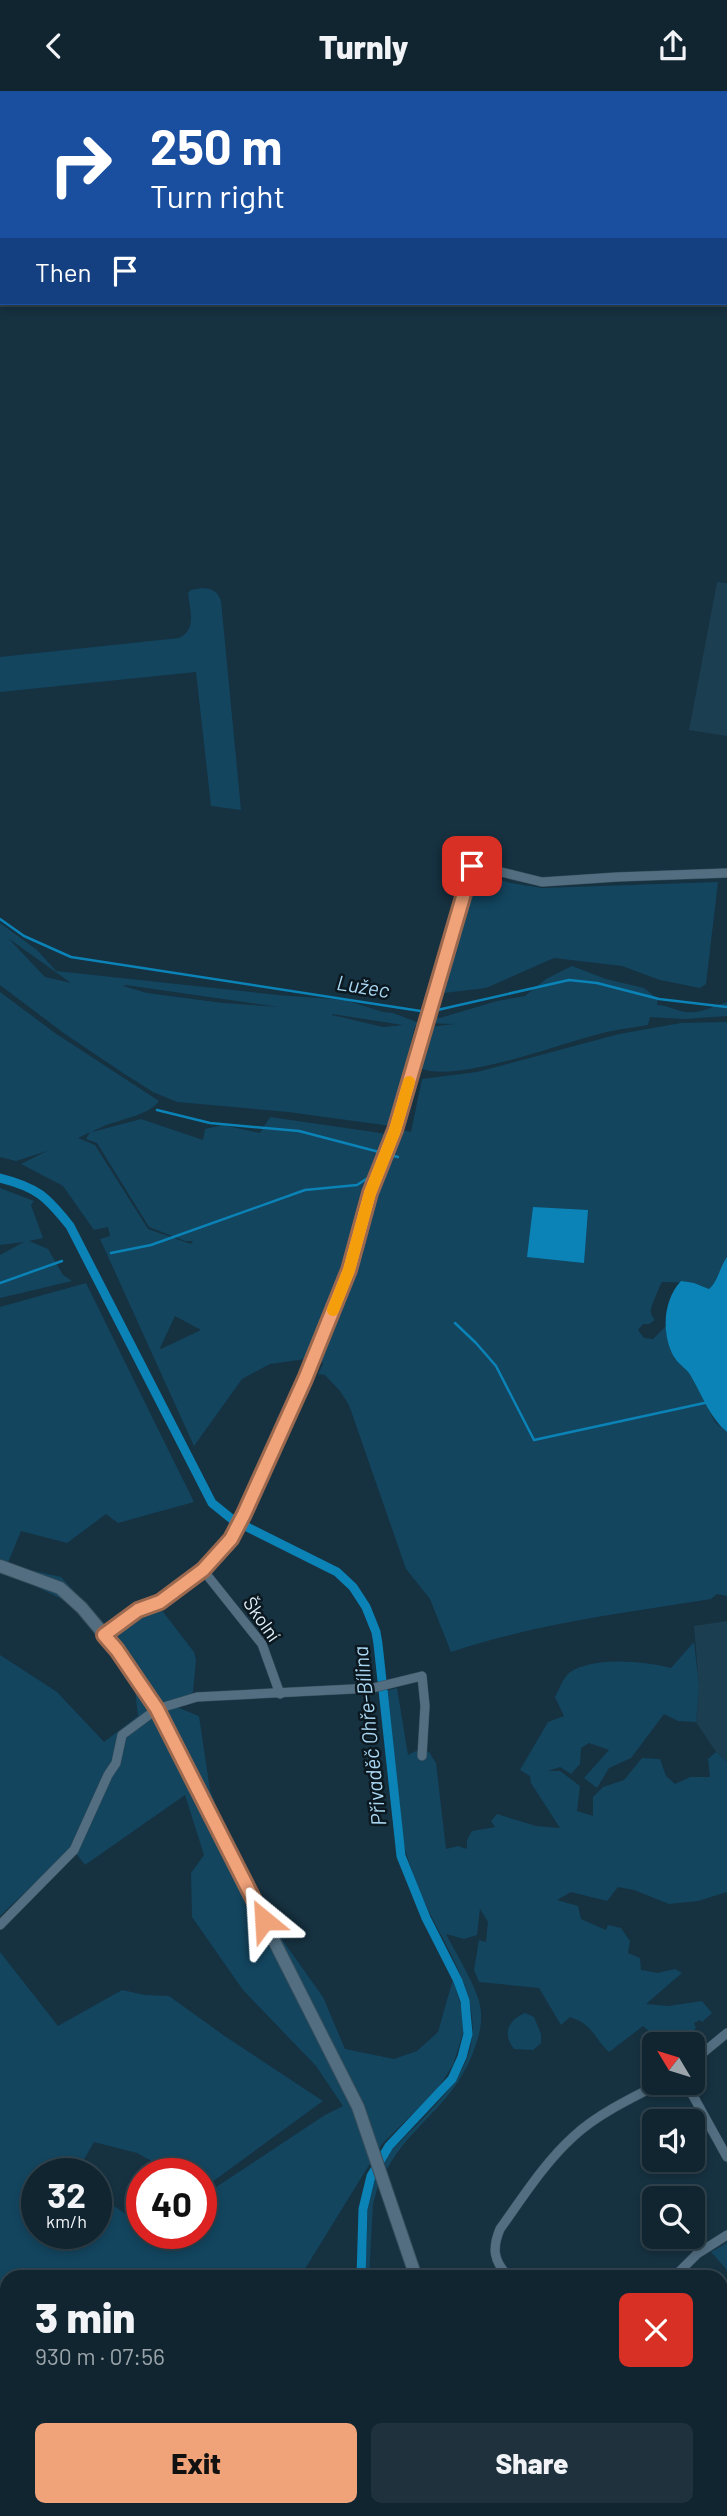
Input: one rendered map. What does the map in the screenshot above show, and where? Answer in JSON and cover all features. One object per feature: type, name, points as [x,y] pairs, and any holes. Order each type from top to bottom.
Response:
[{"type":"street","points":[[104,1635],[138,1610],[160,1602],[203,1570],[215,1559],[244,1514],[305,1379],[349,1270],[376,1178],[395,1130],[472,866],[542,882],[727,873]]},
{"type":"street","points":[[0,1566],[60,1588],[82,1608],[117,1650],[157,1709],[358,2107],[414,2270]]},
{"type":"street","name":"Školní","points":[[203,1570],[262,1644],[280,1694]]},
{"type":"street","points":[[0,1924],[74,1850],[116,1763],[122,1735],[157,1709],[197,1696],[373,1688],[422,1676],[425,1706],[422,1756]]},
{"type":"street","points":[[705,2051],[727,2033]]},
{"type":"street","points":[[501,2270],[494,2256],[496,2239],[555,2154],[582,2129],[642,2094]]},
{"type":"street","points":[[693,2095],[727,2157]]},
{"type":"street","points":[[681,2270],[697,2254],[727,2235]]},
{"type":"shaded area","points":[[717,582],[727,583],[727,736],[689,730]]},
{"type":"shaded area","points":[[202,588],[215,591],[221,601],[241,810],[211,806],[196,672],[0,692],[0,657],[179,638],[190,625],[188,593]]},
{"type":"shaded area","points":[[483,875],[542,888],[718,882],[706,984],[700,988],[660,980],[622,966],[554,958],[486,988],[436,994],[466,891],[476,877]]},
{"type":"shaded area","points":[[0,923],[37,950],[56,971],[345,1000],[393,1013],[430,1027],[454,1024],[426,1023],[428,1015],[440,1018],[497,1001],[525,996],[546,979],[572,966],[606,979],[644,988],[658,999],[657,1005],[682,1011],[702,1011],[727,1002],[727,1016],[684,1019],[650,1017],[648,1025],[601,1033],[480,1067],[435,1072],[420,1068],[417,1061],[424,1027],[415,1026],[391,1126],[288,1112],[177,1102],[153,1092],[126,1075],[0,985]],"holes":[[[8,938],[71,983],[45,977]],[[126,985],[279,1007],[147,993],[123,986]],[[332,1014],[403,1025],[383,1027],[332,1015]]]},
{"type":"shaded area","points":[[0,992],[55,1033],[159,1101],[147,1111],[92,1132],[141,1119],[203,1140],[205,1129],[223,1125],[260,1133],[270,1117],[387,1134],[398,1129],[411,1132],[422,1079],[477,1072],[619,1034],[681,1023],[727,1022],[727,1257],[709,1289],[694,1283],[662,1282],[651,1309],[655,1320],[643,1324],[638,1330],[644,1338],[653,1339],[666,1326],[674,1358],[689,1371],[715,1422],[727,1432],[727,1596],[717,1594],[711,1599],[547,1627],[451,1652],[430,1599],[406,1569],[349,1405],[325,1375],[318,1374],[323,1364],[319,1357],[270,1364],[242,1379],[194,1446],[100,1239],[110,1236],[108,1227],[94,1230],[63,1186],[21,1164],[47,1151],[16,1161],[0,1157]],"holes":[[[90,1132],[86,1139],[97,1143],[149,1227],[185,1241],[193,1241],[191,1244],[148,1229],[95,1145],[78,1138]],[[175,1316],[201,1330],[161,1349],[160,1348]]]},
{"type":"shaded area","points":[[0,1188],[34,1201],[31,1205],[43,1238],[29,1241],[48,1249],[63,1275],[72,1281],[0,1298],[0,1255],[24,1242],[0,1245]]},
{"type":"shaded area","points":[[86,1283],[194,1502],[118,1523],[106,1514],[67,1543],[21,1531],[7,1565],[61,1577],[107,1627],[123,1651],[116,1634],[141,1613],[160,1608],[194,1652],[196,1660],[193,1692],[189,1696],[164,1702],[199,1716],[210,1790],[230,1842],[226,1861],[323,1997],[345,2049],[394,2059],[417,2051],[438,2032],[453,1979],[462,2010],[464,2030],[453,2065],[437,2090],[382,2144],[304,2270],[0,2270],[0,1952],[58,2026],[122,1990],[169,1996],[323,2101],[217,2178],[217,2158],[146,2158],[137,2153],[94,2142],[85,2158],[21,2158],[21,2249],[112,2249],[112,2205],[126,2214],[126,2249],[217,2249],[217,2186],[343,2106],[316,2066],[243,1990],[192,1917],[191,1873],[204,1855],[185,1795],[85,1865],[72,1848],[0,1916],[0,1655],[57,1692],[104,1742],[138,1716],[134,1682],[76,1606],[0,1569],[0,1307]]},
{"type":"shaded area","points":[[727,1621],[727,1762],[716,1752],[696,1722],[699,1686],[694,1626]]},
{"type":"shaded area","points":[[694,1642],[699,1686],[696,1722],[678,1721],[664,1714],[631,1758],[609,1768],[597,1788],[584,1778],[609,1750],[589,1743],[581,1748],[580,1764],[571,1774],[560,1767],[548,1771],[560,1771],[580,1786],[577,1811],[593,1816],[593,1797],[603,1787],[624,1780],[642,1758],[660,1759],[666,1776],[675,1784],[690,1777],[710,1777],[708,1759],[716,1752],[727,1762],[727,1892],[698,1901],[669,1904],[634,1890],[618,1887],[607,1901],[571,1892],[557,1900],[578,1906],[581,1919],[606,1930],[608,1925],[621,1928],[630,1941],[628,1953],[640,1958],[641,1970],[658,1973],[675,1969],[682,1973],[646,2004],[668,2006],[702,2001],[712,2013],[702,2022],[700,2020],[694,2023],[696,2028],[692,2032],[650,2032],[643,2026],[609,2052],[589,2028],[578,2020],[570,2017],[561,2025],[539,1988],[479,1982],[474,1970],[479,1940],[486,1942],[488,1922],[480,1909],[477,1935],[464,1939],[446,1934],[479,2001],[481,2023],[476,2044],[458,2082],[410,2137],[387,2169],[383,2159],[449,2089],[463,2066],[471,2044],[472,2022],[462,1980],[423,1899],[404,1846],[386,1691],[397,1688],[408,1755],[416,1751],[429,1752],[436,1763],[446,1849],[458,1846],[467,1849],[467,1840],[472,1831],[495,1827],[491,1821],[497,1814],[536,1826],[560,1828],[531,1783],[530,1776],[520,1770],[548,1722],[564,1716],[555,1697],[569,1673],[591,1664],[619,1661],[671,1668]]},
{"type":"shaded area","points":[[525,2013],[534,2017],[541,2034],[541,2043],[533,2050],[514,2049],[508,2038],[514,2019]]},
{"type":"shaded area","points":[[376,2175],[379,2182],[373,2204],[369,2270],[365,2270],[368,2207]]},
{"type":"shaded area","points":[[727,2243],[727,2270],[711,2252]]},
{"type":"water","points":[[533,1207],[588,1210],[584,1263],[527,1257]]},
{"type":"water","points":[[727,1257],[727,1432],[711,1414],[690,1375],[674,1357],[667,1338],[666,1317],[670,1298],[681,1281],[709,1289]]},
{"type":"waterway","name":"Lužec","points":[[0,919],[24,936],[71,957],[427,1012]]},
{"type":"waterway","name":"Lužec","points":[[433,1011],[569,980],[597,983],[659,999],[727,1007]]},
{"type":"waterway","points":[[157,1110],[210,1123],[299,1131],[383,1153]]},
{"type":"waterway","points":[[385,1166],[390,1155],[398,1157]]},
{"type":"waterway","points":[[111,1253],[151,1245],[305,1190],[357,1185],[374,1174]]},
{"type":"waterway","name":"Přivaděč Ohře-Bílina","points":[[0,1178],[32,1189],[55,1208],[70,1226],[212,1503],[233,1520],[337,1572],[353,1587],[366,1607],[376,1632],[401,1856],[426,1918],[458,1981],[465,2001],[468,2034],[452,2079],[389,2146],[371,2176],[363,2209],[361,2270]]},
{"type":"waterway","points":[[0,1283],[62,1261]]},
{"type":"waterway","points":[[455,1323],[496,1366],[534,1440],[709,1402]]},
{"type":"slow traffic","points":[[333,1310],[349,1270],[370,1193],[395,1130],[409,1082]]},
{"type":"route","points":[[264,1920],[157,1709],[104,1635],[138,1610],[160,1602],[203,1570],[231,1539],[244,1514],[305,1379],[349,1270],[370,1193],[395,1130],[472,866]]}]
